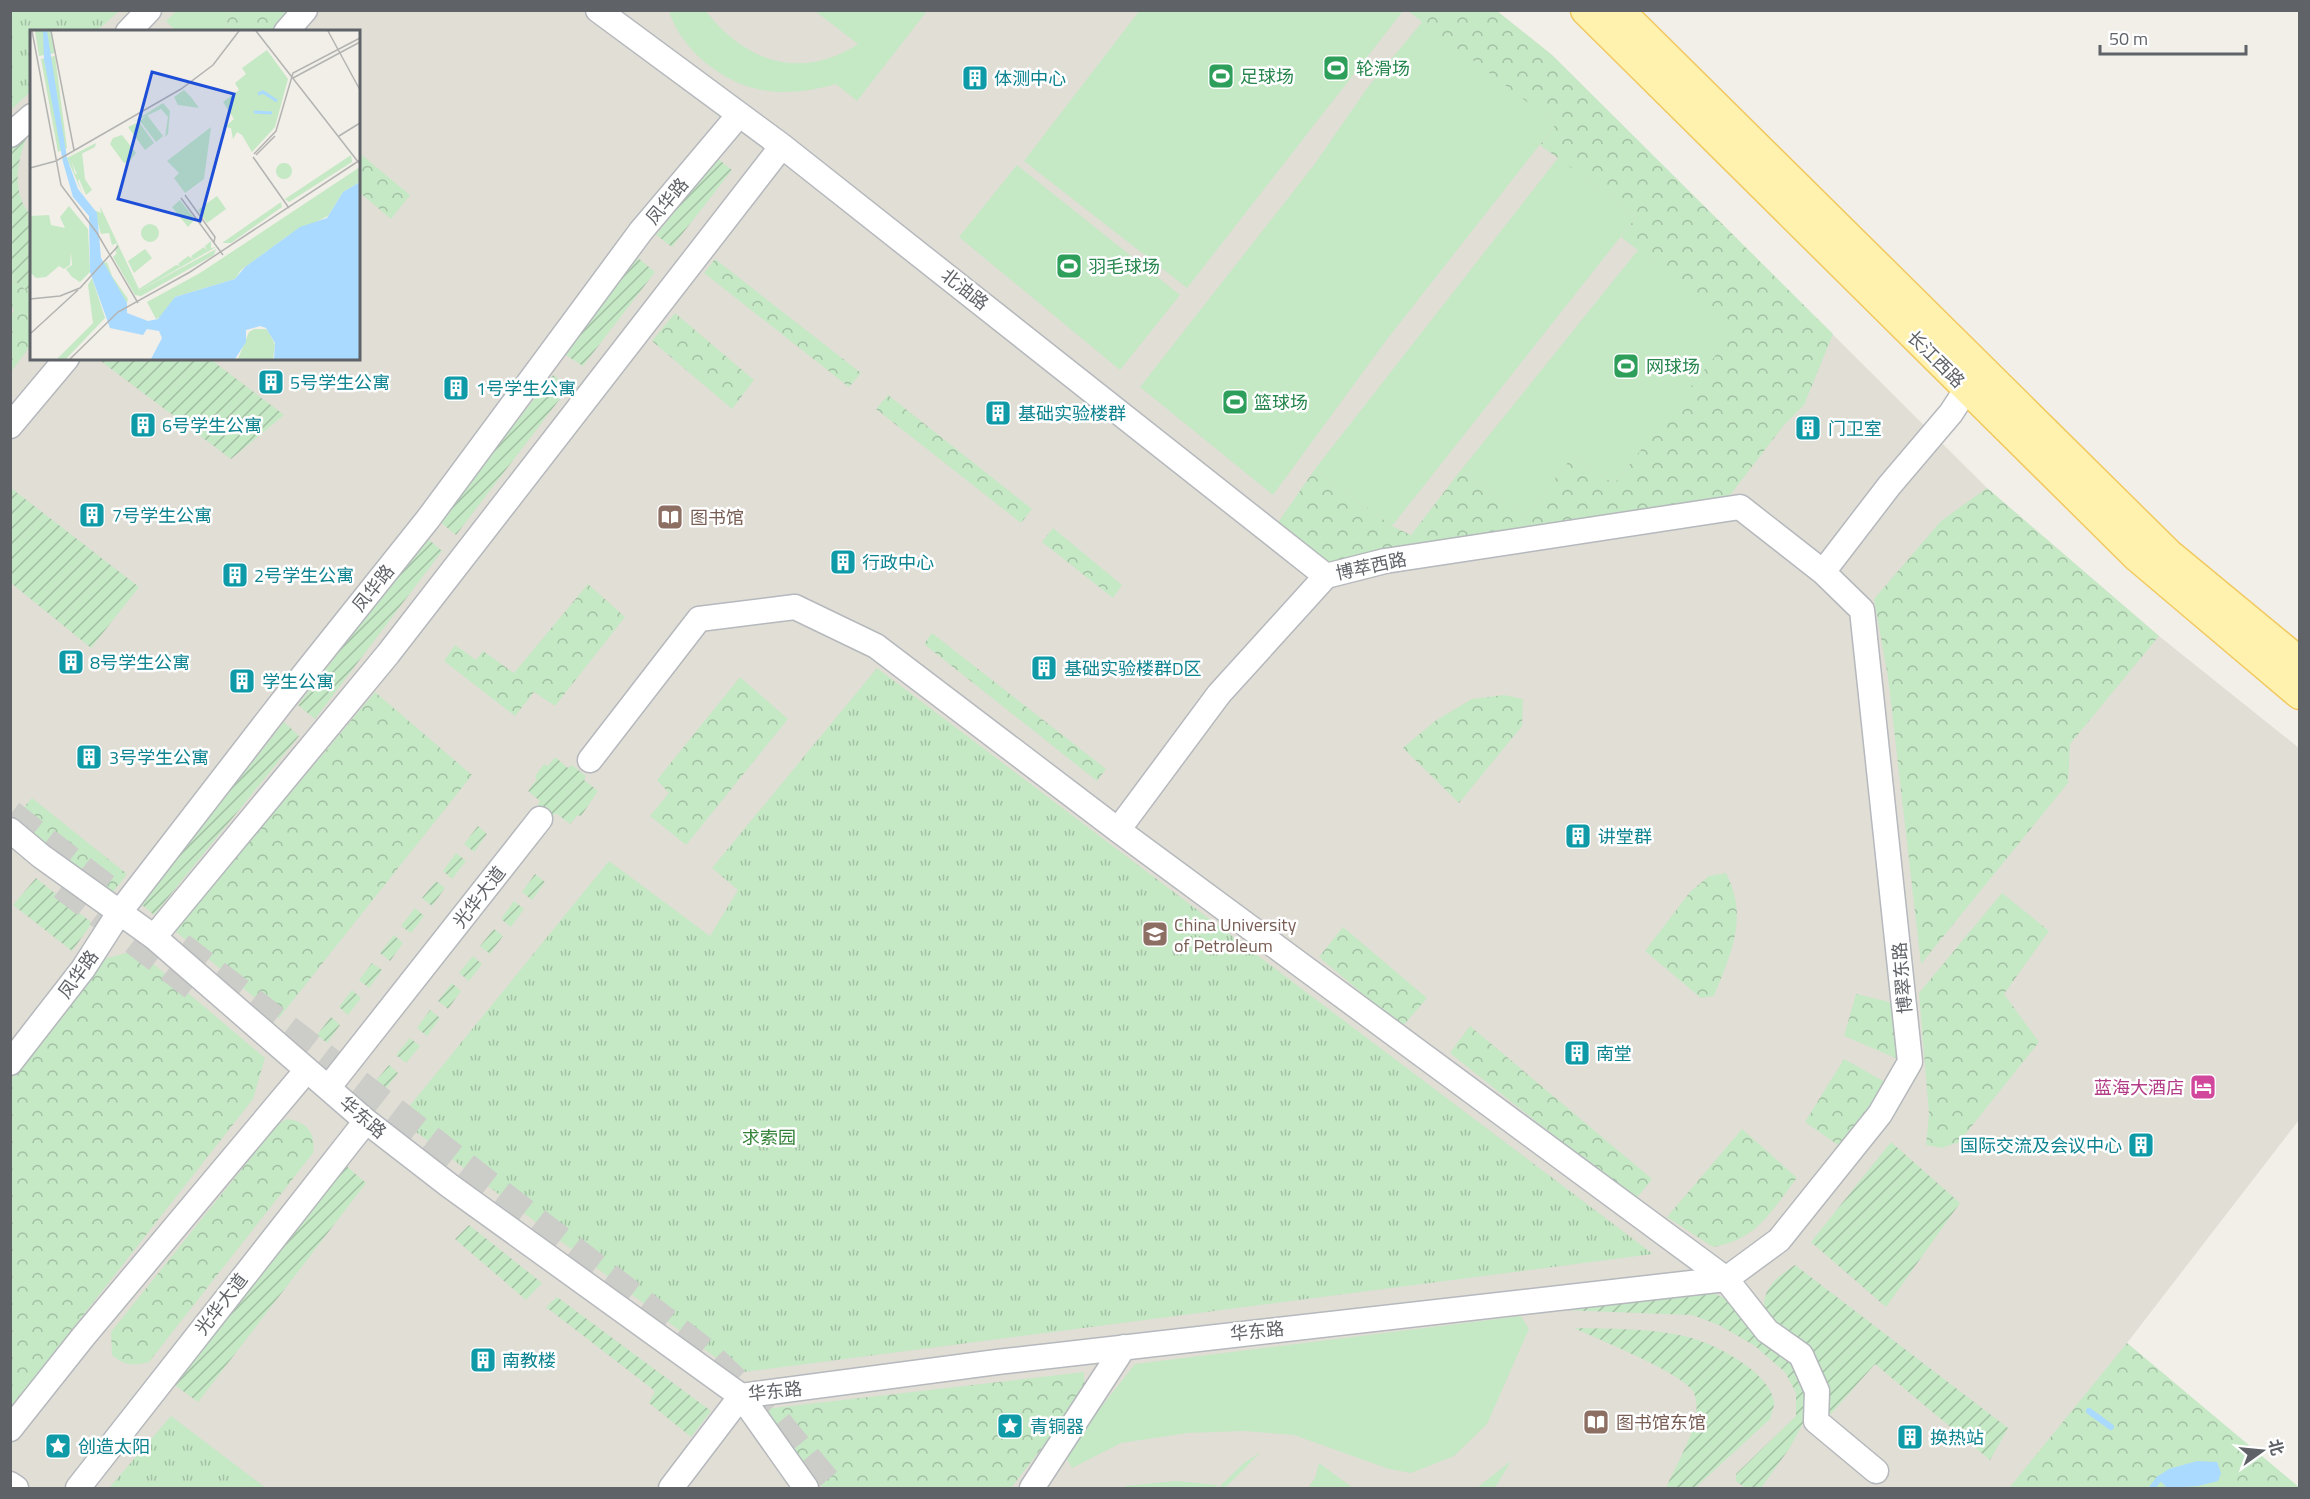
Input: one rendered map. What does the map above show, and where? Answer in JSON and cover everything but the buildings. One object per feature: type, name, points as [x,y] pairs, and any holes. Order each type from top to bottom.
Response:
[{"type":"main road","name":"长江西路","points":[[1586,10],[1973,379],[2168,554],[2300,663]]},
{"type":"main road","name":"长江西路","points":[[1618,10],[1973,379],[2156,574],[2300,694]]},
{"type":"street","points":[[130,30],[149,10]]},
{"type":"street","points":[[288,30],[305,10]]},
{"type":"street","name":"北油路","points":[[598,10],[738,116],[783,146],[1326,576]]},
{"type":"street","name":"凤华路","points":[[10,1063],[83,969],[119,913],[428,519],[641,231],[738,116]]},
{"type":"street","points":[[10,135],[30,118]]},
{"type":"street","points":[[154,937],[388,654],[783,146]]},
{"type":"street","points":[[10,426],[65,360]]},
{"type":"street","points":[[1823,572],[1973,379]]},
{"type":"street","name":"博萃西路","points":[[1118,830],[1219,694],[1326,576],[1385,561],[1740,507],[1823,572]]},
{"type":"street","name":"博翠东路","points":[[1726,1279],[1779,1240],[1880,1114],[1910,1062],[1862,610],[1823,572]]},
{"type":"street","points":[[590,760],[699,619],[795,607],[876,646],[1118,830],[1726,1279],[1767,1331],[1801,1355],[1817,1391],[1816,1421],[1876,1471]]},
{"type":"street","name":"光华大道","points":[[328,1088],[540,819]]},
{"type":"street","name":"华东路","points":[[10,830],[154,937],[366,1121],[450,1186],[741,1396],[1124,1347],[1726,1279]]},
{"type":"street","points":[[10,1429],[83,1337],[306,1071]]},
{"type":"street","name":"光华大道","points":[[78,1488],[366,1121]]},
{"type":"street","points":[[1032,1488],[1124,1347]]},
{"type":"street","points":[[671,1488],[741,1396],[806,1488]]},
{"type":"street","points":[[10,1484],[16,1488]]},
{"type":"shaded area","name":"China University of Petroleum","points":[[10,11],[1497,11],[1552,55],[1987,488],[2159,636],[2299,748],[2299,1120],[2127,1343],[2299,1488],[11,1488]]},
{"type":"green space","points":[[11,10],[119,10],[98,30],[30,30],[30,92],[11,110]]},
{"type":"green space","points":[[1140,10],[1403,11],[1187,288],[1024,161]]},
{"type":"green space","points":[[176,11],[229,11],[224,30],[175,30],[166,21]]},
{"type":"green space","points":[[229,11],[290,11],[273,30],[224,30]]},
{"type":"green space","points":[[669,11],[706,11],[721,29],[756,54],[795,63],[816,62],[837,55],[858,44],[815,11],[927,11],[857,101],[836,84],[811,90],[785,92],[752,88],[736,82],[721,74],[695,53],[675,26]]},
{"type":"green space","points":[[1408,11],[1497,11],[1552,55],[1833,334],[1804,405],[1784,425],[1730,495],[1330,564],[1277,524],[1315,469],[1392,526],[1411,535],[1461,470],[1525,517],[1573,456],[1614,484],[1738,327],[1621,237],[1637,216],[1540,145],[1556,124]]},
{"type":"green space","points":[[1423,21],[1556,124],[1388,338],[1273,495],[1140,387],[1314,165],[1368,87]]},
{"type":"green space","points":[[30,129],[19,161],[18,184],[24,206],[30,214],[30,293],[11,278],[10,146]]},
{"type":"green space","points":[[360,154],[410,195],[391,219],[360,193]]},
{"type":"green space","points":[[717,158],[732,170],[672,247],[656,235]]},
{"type":"green space","points":[[1558,158],[1637,216],[1392,526],[1315,469]]},
{"type":"green space","name":"羽毛球场","points":[[1017,165],[1180,295],[1120,370],[959,237]]},
{"type":"green space","points":[[1638,250],[1739,327],[1614,484],[1573,456],[1525,517],[1461,470]]},
{"type":"green space","points":[[638,258],[655,272],[583,366],[564,354]]},
{"type":"green space","points":[[715,259],[861,373],[849,387],[704,273]]},
{"type":"green space","points":[[10,278],[30,293],[30,346],[11,372],[11,316],[14,310],[11,307]]},
{"type":"green space","points":[[675,313],[754,380],[732,409],[652,341]]},
{"type":"green space","points":[[99,360],[211,360],[284,415],[231,459]]},
{"type":"green space","points":[[553,375],[569,387],[456,535],[439,521]]},
{"type":"green space","points":[[888,395],[1032,509],[1021,523],[876,409]]},
{"type":"green space","points":[[11,488],[139,587],[91,648],[11,583]]},
{"type":"green space","points":[[1987,488],[2159,636],[2070,744],[2068,783],[1921,964],[1888,677],[1874,599],[1941,521]]},
{"type":"green space","points":[[1053,528],[1122,585],[1113,598],[1042,542]]},
{"type":"green space","points":[[427,538],[442,551],[315,719],[298,705]]},
{"type":"green space","points":[[588,584],[625,617],[555,706],[534,692],[515,716],[444,661],[455,645],[476,660],[483,651],[514,673]]},
{"type":"green space","points":[[932,633],[1106,769],[1097,781],[924,644]]},
{"type":"green space","name":"求索园","points":[[877,668],[1653,1254],[736,1373],[399,1119],[609,861],[710,936],[738,890],[712,868]]},
{"type":"green space","points":[[740,677],[788,719],[686,845],[650,816],[669,793],[657,780]]},
{"type":"green space","points":[[375,692],[472,775],[279,1018],[175,931]]},
{"type":"green space","points":[[1504,695],[1523,699],[1522,726],[1459,803],[1403,748],[1435,721],[1472,699]]},
{"type":"green space","points":[[284,722],[299,736],[154,915],[141,904]]},
{"type":"green space","points":[[555,757],[568,768],[572,765],[586,776],[584,780],[598,791],[581,816],[578,815],[570,824],[556,813],[552,817],[538,805],[540,801],[528,791],[544,764],[548,766]]},
{"type":"green space","points":[[32,798],[127,874],[110,896],[13,820]]},
{"type":"green space","points":[[478,826],[487,834],[474,852],[464,844]]},
{"type":"green space","points":[[456,853],[466,861],[452,879],[443,871]]},
{"type":"green space","points":[[1726,873],[1733,889],[1736,905],[1735,935],[1714,996],[1701,998],[1645,951],[1690,892],[1709,876]]},
{"type":"green space","points":[[535,874],[545,882],[532,900],[522,892]]},
{"type":"green space","points":[[36,878],[92,923],[72,951],[13,905]]},
{"type":"green space","points":[[436,881],[445,888],[432,906],[422,898]]},
{"type":"green space","points":[[2002,893],[2049,931],[2004,994],[2039,1042],[1959,1142],[1942,1148],[1926,1145],[1929,1114],[1919,993]]},
{"type":"green space","points":[[514,901],[524,909],[511,927],[501,919]]},
{"type":"green space","points":[[415,908],[424,916],[411,933],[401,926]]},
{"type":"green space","points":[[1343,927],[1427,998],[1402,1027],[1319,957]]},
{"type":"green space","points":[[494,929],[503,936],[490,954],[480,946]]},
{"type":"green space","points":[[394,935],[403,943],[390,961],[380,953]]},
{"type":"green space","points":[[137,950],[265,1058],[253,1099],[11,1407],[11,1079],[104,959]]},
{"type":"green space","points":[[473,956],[482,964],[469,981],[459,973]]},
{"type":"green space","points":[[372,963],[382,970],[369,988],[359,980]]},
{"type":"green space","points":[[452,983],[461,991],[448,1009],[438,1001]]},
{"type":"green space","points":[[352,990],[361,998],[348,1015],[339,1007]]},
{"type":"green space","points":[[1856,994],[1902,1005],[1898,1059],[1844,1036]]},
{"type":"green space","points":[[430,1010],[440,1018],[427,1036],[417,1028]]},
{"type":"green space","points":[[331,1017],[340,1025],[327,1043],[317,1035]]},
{"type":"green space","points":[[1470,1026],[1652,1179],[1635,1200],[1450,1053]]},
{"type":"green space","points":[[410,1038],[420,1046],[406,1063],[396,1055]]},
{"type":"green space","points":[[1844,1059],[1887,1083],[1841,1147],[1805,1122]]},
{"type":"green space","points":[[389,1065],[398,1073],[385,1090],[375,1082]]},
{"type":"green space","points":[[287,1119],[300,1123],[309,1130],[313,1140],[313,1153],[149,1362],[129,1364],[117,1359],[112,1355],[111,1332],[278,1124]]},
{"type":"green space","points":[[1742,1129],[1797,1178],[1770,1213],[1752,1231],[1741,1238],[1713,1247],[1667,1217]]},
{"type":"green space","points":[[1891,1142],[1960,1203],[1886,1307],[1811,1242]]},
{"type":"green space","points":[[343,1163],[366,1183],[198,1402],[172,1383]]},
{"type":"green space","points":[[469,1225],[542,1283],[526,1300],[455,1239]]},
{"type":"green space","points":[[1795,1265],[2008,1428],[1990,1460],[1875,1364],[1830,1415],[1814,1355],[1798,1338],[1765,1317],[1765,1299],[1770,1286]]},
{"type":"green space","points":[[1709,1291],[1728,1300],[1787,1354],[1810,1398],[1807,1416],[1789,1449],[1761,1488],[1745,1488],[1736,1481],[1736,1474],[1796,1416],[1796,1393],[1785,1372],[1755,1346],[1719,1325],[1692,1315],[1561,1310]]},
{"type":"green space","points":[[557,1297],[711,1411],[691,1437],[649,1403],[655,1391],[546,1307]]},
{"type":"green space","points":[[1521,1316],[1529,1329],[1487,1424],[1454,1456],[1411,1473],[1389,1469],[1294,1435],[1244,1431],[1187,1433],[1121,1443],[1072,1468],[1064,1454],[1135,1364]]},
{"type":"green space","points":[[1574,1328],[1657,1332],[1684,1336],[1709,1344],[1738,1360],[1762,1379],[1774,1401],[1770,1419],[1695,1488],[1666,1488],[1694,1425],[1696,1399],[1694,1393],[1684,1383],[1655,1365]]},
{"type":"green space","points":[[2127,1343],[2300,1488],[2009,1488]]},
{"type":"green space","points":[[1084,1372],[1085,1392],[1011,1488],[823,1488],[765,1409]]},
{"type":"green space","points":[[171,1416],[266,1488],[109,1488]]},
{"type":"green space","points":[[1261,1452],[1225,1488],[1218,1488],[1244,1463]]},
{"type":"green space","points":[[1511,1461],[1495,1488],[1480,1488],[1479,1486]]},
{"type":"green space","points":[[1319,1463],[1353,1488],[1308,1488],[1315,1478]]},
{"type":"green space","points":[[1176,1481],[1218,1485],[1215,1488],[1128,1488],[1124,1486]]},
{"type":"water","points":[[2197,1461],[2217,1462],[2221,1473],[2218,1481],[2198,1486],[2167,1488],[2157,1477],[2169,1469]]},
{"type":"waterway","points":[[2089,1411],[2111,1427]]},
{"type":"waterway","points":[[2152,1488],[2159,1479]]},
{"type":"tunnel","points":[[10,815],[114,895]]},
{"type":"tunnel","points":[[63,885],[201,991]]},
{"type":"tunnel","points":[[180,947],[705,1353],[777,1423],[831,1488]]},
{"type":"place","name":"轮滑场","points":[[1336,68]]},
{"type":"place","name":"足球场","points":[[1221,76]]},
{"type":"place","name":"体测中心","points":[[975,78]]},
{"type":"place","name":"羽毛球场","points":[[1069,266]]},
{"type":"place","name":"网球场","points":[[1626,366]]},
{"type":"place","name":"5号学生公寓","points":[[271,382]]},
{"type":"place","name":"1号学生公寓","points":[[456,388]]},
{"type":"place","name":"篮球场","points":[[1235,402]]},
{"type":"place","name":"基础实验楼群","points":[[998,413]]},
{"type":"place","name":"6号学生公寓","points":[[143,425]]},
{"type":"place","name":"门卫室","points":[[1808,428]]},
{"type":"place","name":"7号学生公寓","points":[[92,515]]},
{"type":"place","name":"图书馆","points":[[670,517]]},
{"type":"place","name":"行政中心","points":[[843,562]]},
{"type":"place","name":"2号学生公寓","points":[[235,575]]},
{"type":"place","name":"8号学生公寓","points":[[71,662]]},
{"type":"place","name":"基础实验楼群D区","points":[[1044,668]]},
{"type":"place","name":"学生公寓","points":[[242,681]]},
{"type":"place","name":"3号学生公寓","points":[[89,757]]},
{"type":"place","name":"讲堂群","points":[[1578,836]]},
{"type":"place","name":"China University of Petroleum","points":[[1155,934]]},
{"type":"place","name":"南堂","points":[[1577,1053]]},
{"type":"place","name":"蓝海大酒店","points":[[2203,1087]]},
{"type":"place","name":"国际交流及会议中心","points":[[2141,1145]]},
{"type":"place","name":"南教楼","points":[[483,1360]]},
{"type":"place","name":"图书馆东馆","points":[[1596,1422]]},
{"type":"place","name":"青铜器","points":[[1010,1426]]},
{"type":"place","name":"换热站","points":[[1910,1437]]},
{"type":"place","name":"创造太阳","points":[[58,1446]]}]
